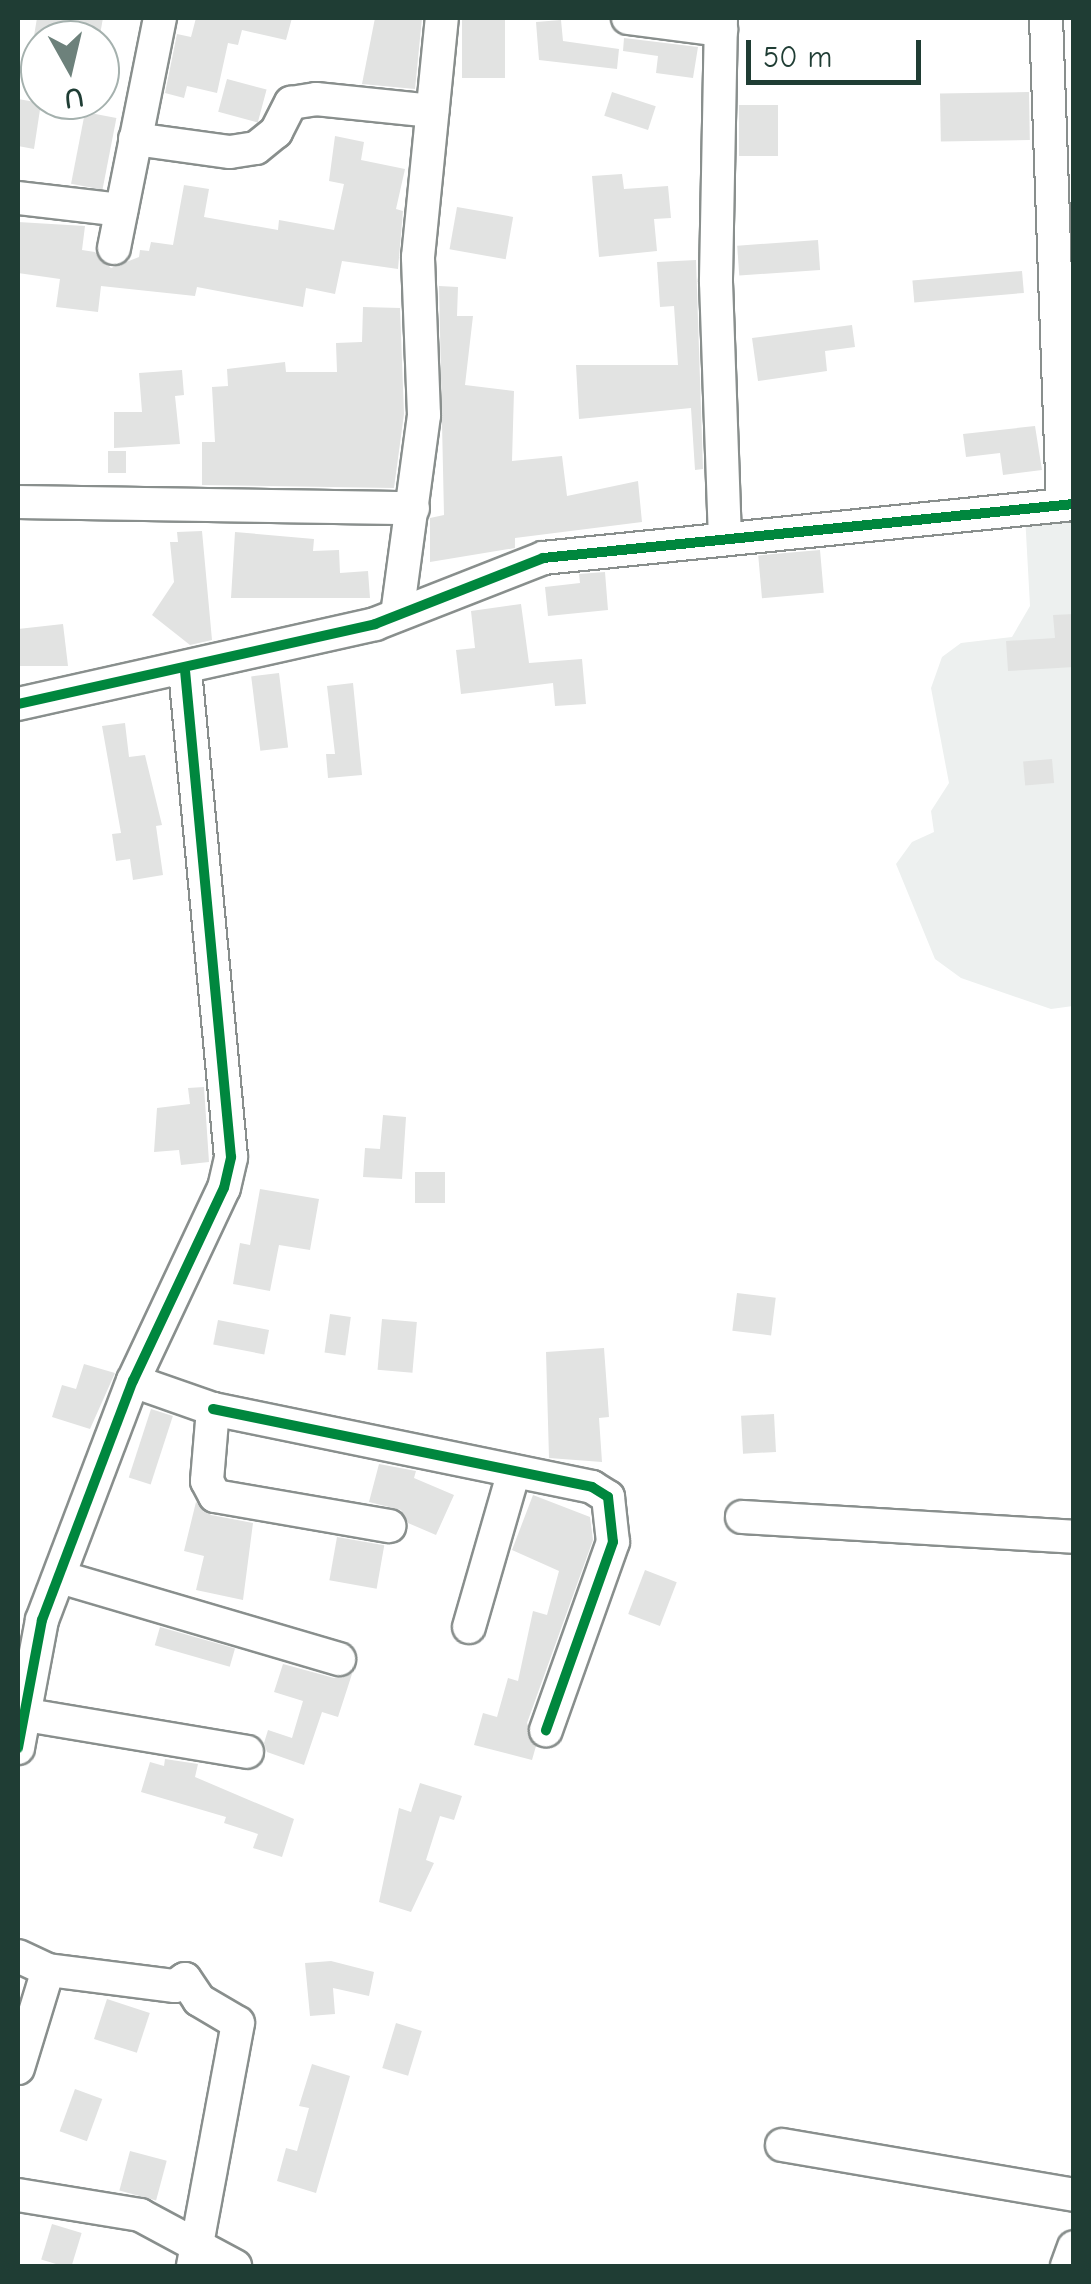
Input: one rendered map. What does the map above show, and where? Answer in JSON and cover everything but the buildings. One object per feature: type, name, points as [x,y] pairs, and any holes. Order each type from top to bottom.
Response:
[{"type":"street","points":[[114,248],[160,18]]},
{"type":"street","points":[[397,615],[424,415],[418,258],[442,18]]},
{"type":"street","points":[[628,18],[721,24],[716,282],[725,535]]},
{"type":"street","points":[[18,704],[185,672],[397,615],[543,558],[725,535],[1068,505],[1063,146],[1046,18]]},
{"type":"street","points":[[135,140],[230,152],[256,148],[276,132],[292,103],[316,99],[432,112]]},
{"type":"street","points":[[18,198],[121,210]]},
{"type":"street","points":[[18,502],[413,508]]},
{"type":"street","points":[[18,1748],[42,1620],[133,1381],[224,1188],[232,1157],[185,672]]},
{"type":"street","points":[[133,1381],[213,1409],[592,1487],[608,1497],[615,1517],[613,1542],[546,1730]]},
{"type":"street","points":[[213,1409],[206,1481],[215,1496],[389,1526]]},
{"type":"street","points":[[469,1627],[514,1471]]},
{"type":"street","points":[[742,1518],[1074,1538]]},
{"type":"street","points":[[60,1576],[340,1660]]},
{"type":"street","points":[[27,1715],[247,1752]]},
{"type":"street","points":[[18,2068],[33,1963],[175,1986],[185,1979],[199,2000],[238,2023],[196,2256]]},
{"type":"street","points":[[782,2145],[1074,2195]]},
{"type":"street","points":[[18,2195],[140,2215],[196,2256],[235,2266]]},
{"type":"street","points":[[1067,2266],[1074,2247]]},
{"type":"shaded area","points":[[1073,512],[1073,1006],[1051,1009],[961,978],[935,959],[896,864],[912,842],[934,832],[931,811],[949,783],[931,688],[942,657],[961,643],[1012,637],[1030,606],[1025,515]]},
{"type":"cycle path","points":[[18,704],[375,624],[543,558],[1074,504]]},
{"type":"cycle path","points":[[18,1748],[42,1620],[133,1381],[224,1188],[231,1157],[185,672]]},
{"type":"cycle path","points":[[213,1409],[592,1487],[608,1497],[613,1542],[546,1730]]}]
